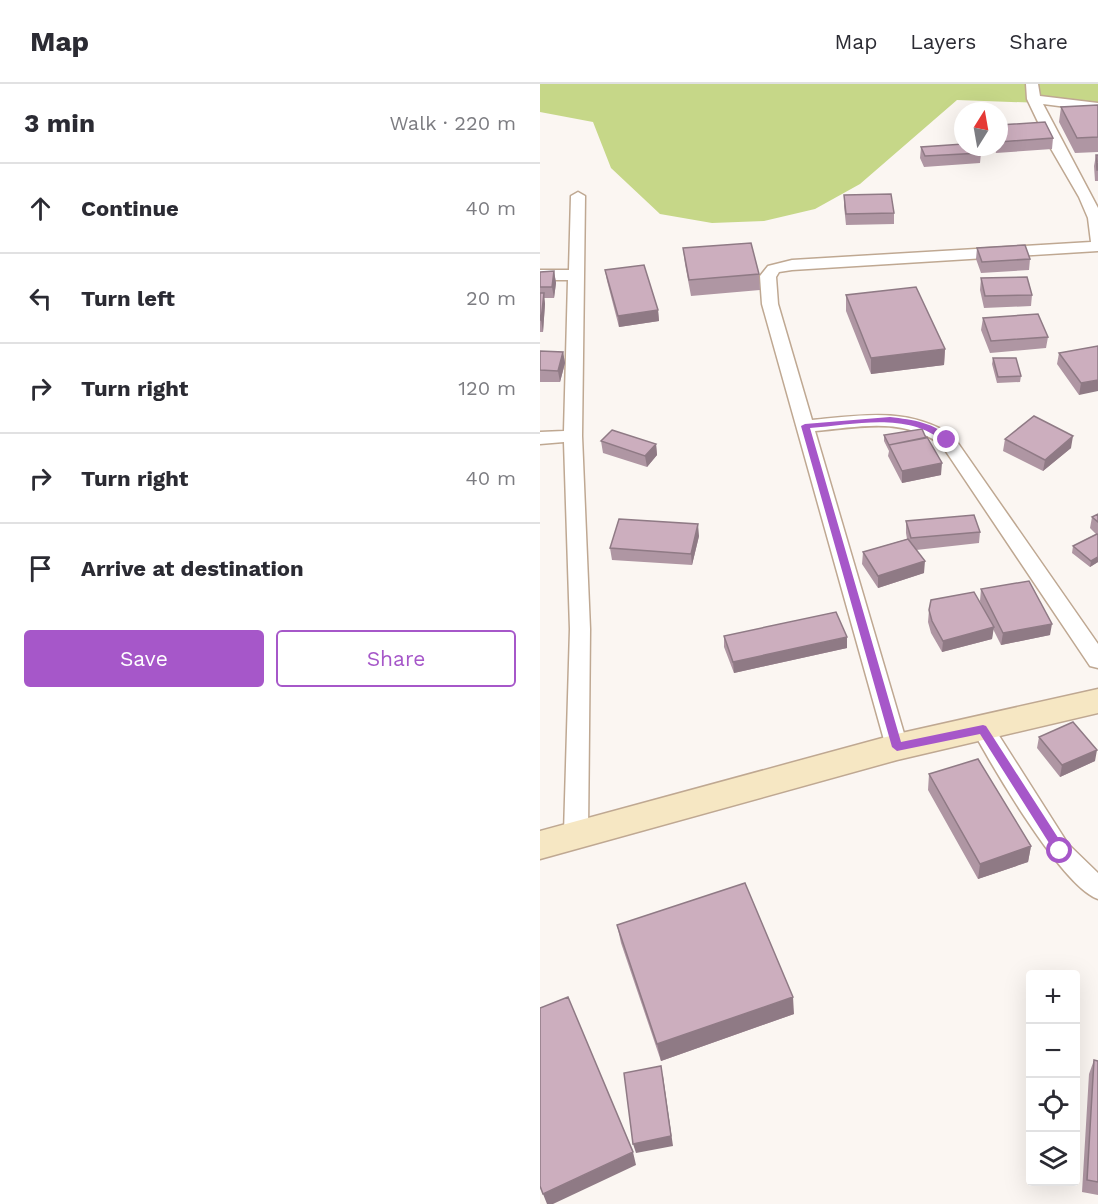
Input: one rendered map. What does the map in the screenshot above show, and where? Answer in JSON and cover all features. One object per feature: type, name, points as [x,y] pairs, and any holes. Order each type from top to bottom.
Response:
[{"type":"main road","points":[[540,844],[897,747],[1098,701]]},
{"type":"street","points":[[1033,91],[1098,107]]},
{"type":"street","points":[[1033,91],[1058,147],[1086,197],[1095,218],[1098,241]]},
{"type":"street","points":[[576,833],[580,629],[573,436],[578,196]]},
{"type":"street","points":[[897,747],[770,304],[768,276],[774,269],[792,264],[1098,246]]},
{"type":"street","points":[[540,275],[578,275]]},
{"type":"street","points":[[805,426],[890,420],[921,424],[937,431],[947,440],[1098,660]]},
{"type":"street","points":[[540,438],[573,436]]},
{"type":"street","points":[[983,729],[1060,851],[1098,889]]},
{"type":"green space","points":[[540,84],[1098,84],[1098,105],[957,100],[860,184],[815,209],[764,221],[712,223],[660,214],[611,168],[593,122],[540,112]]},
{"type":"building","points":[[1098,105],[1098,137],[1077,138],[1061,107]]},
{"type":"building","points":[[1045,122],[1053,138],[1008,141],[1008,124]]},
{"type":"building","points":[[954,145],[954,154],[925,156],[921,147]]},
{"type":"building","points":[[891,194],[894,213],[846,214],[844,195]]},
{"type":"building","points":[[751,243],[759,274],[689,280],[683,248]]},
{"type":"building","points":[[1025,245],[1030,259],[982,262],[977,248]]},
{"type":"building","points":[[644,265],[658,310],[618,316],[605,270]]},
{"type":"building","points":[[554,271],[552,287],[540,287],[540,272]]},
{"type":"building","points":[[1027,277],[1032,295],[985,296],[981,278]]},
{"type":"building","points":[[916,287],[945,349],[871,358],[846,295]]},
{"type":"building","points":[[540,293],[544,293],[541,320],[540,320]]},
{"type":"building","points":[[1038,314],[1048,337],[991,341],[983,318]]},
{"type":"building","points":[[1098,346],[1098,380],[1081,383],[1059,353]]},
{"type":"building","points":[[540,351],[563,352],[558,371],[540,370]]},
{"type":"building","points":[[993,358],[1016,358],[1021,376],[998,377]]},
{"type":"building","points":[[1034,416],[1073,436],[1045,460],[1005,439]]},
{"type":"building","points":[[922,429],[926,438],[889,445],[884,435]]},
{"type":"building","points":[[612,430],[656,444],[645,456],[601,441]]},
{"type":"building","points":[[927,437],[942,463],[902,471],[889,445]]},
{"type":"building","points":[[1098,514],[1098,522],[1092,517]]},
{"type":"building","points":[[974,515],[980,532],[911,538],[906,521]]},
{"type":"building","points":[[619,519],[698,524],[691,554],[610,548]]},
{"type":"building","points":[[1097,534],[1098,557],[1091,561],[1073,546]]},
{"type":"building","points":[[908,539],[925,561],[878,576],[863,552]]},
{"type":"building","points":[[1029,581],[1052,624],[1003,633],[981,589]]},
{"type":"building","points":[[974,592],[994,627],[943,641],[932,621],[929,610],[931,600]]},
{"type":"building","points":[[836,612],[847,637],[733,662],[724,636]]},
{"type":"building","points":[[1073,722],[1097,750],[1062,765],[1039,737]]},
{"type":"building","points":[[978,759],[1031,846],[980,864],[929,774]]},
{"type":"building","points":[[745,883],[793,997],[657,1044],[617,925]]},
{"type":"building","points":[[568,997],[633,1152],[543,1194],[540,1186],[540,1008]]},
{"type":"building","points":[[1094,1060],[1098,1061],[1098,1182],[1087,1180]]},
{"type":"building","points":[[661,1066],[671,1136],[633,1144],[624,1073]]},
{"type":"route","points":[[947,440],[937,431],[921,424],[890,420],[805,426],[897,747],[983,729],[1060,851]]}]
